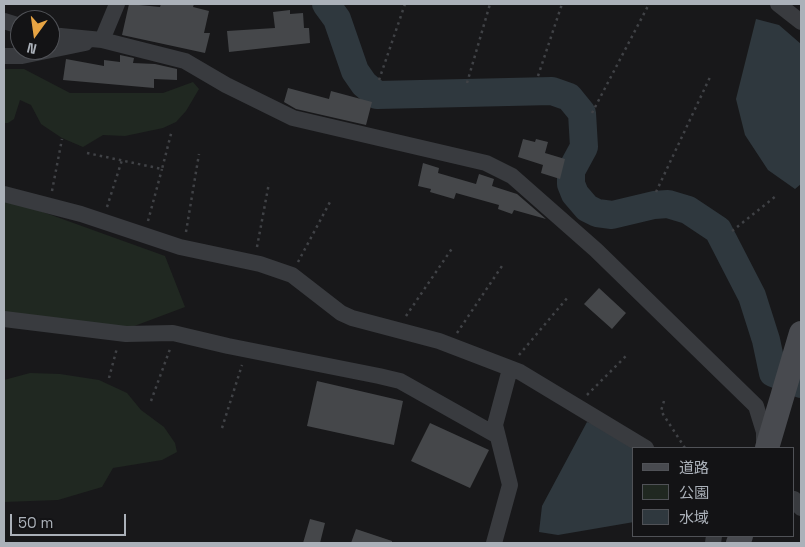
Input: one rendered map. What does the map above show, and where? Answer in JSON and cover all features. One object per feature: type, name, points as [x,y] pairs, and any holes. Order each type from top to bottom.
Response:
[{"type":"street","points":[[102,40],[117,4]]},
{"type":"street","points":[[778,4],[801,22]]},
{"type":"street","points":[[60,36],[102,40],[186,61],[226,85],[293,118],[486,163],[512,176],[596,250],[756,406],[764,432],[765,447]]},
{"type":"street","points":[[4,56],[22,56],[102,40]]},
{"type":"street","points":[[4,194],[82,214],[180,247],[260,264],[292,275],[341,313],[352,318],[439,341],[512,366],[644,447]]},
{"type":"street","points":[[4,319],[126,334],[173,333],[379,376],[400,381],[496,435]]},
{"type":"street","points":[[765,447],[801,333]]},
{"type":"street","points":[[494,543],[510,485],[495,425],[512,366]]},
{"type":"path","points":[[379,80],[405,4]]},
{"type":"path","points":[[467,83],[490,4]]},
{"type":"path","points":[[538,76],[562,4]]},
{"type":"path","points":[[592,113],[649,4]]},
{"type":"path","points":[[656,192],[710,75]]},
{"type":"path","points":[[147,228],[172,130]]},
{"type":"path","points":[[50,199],[62,139]]},
{"type":"path","points":[[87,153],[162,169]]},
{"type":"path","points":[[185,241],[199,154]]},
{"type":"path","points":[[105,216],[122,160]]},
{"type":"path","points":[[256,249],[268,183]]},
{"type":"path","points":[[732,231],[776,196]]},
{"type":"path","points":[[295,268],[330,202]]},
{"type":"path","points":[[403,321],[453,247]]},
{"type":"path","points":[[453,338],[504,263]]},
{"type":"path","points":[[512,366],[568,296]]},
{"type":"path","points":[[109,378],[118,346]]},
{"type":"path","points":[[151,401],[171,347]]},
{"type":"path","points":[[222,428],[245,356]]},
{"type":"path","points":[[582,400],[626,356]]},
{"type":"path","points":[[664,401],[661,411],[684,447]]},
{"type":"green space","points":[[4,69],[24,69],[70,93],[163,93],[193,82],[199,89],[186,111],[176,122],[163,128],[125,136],[103,135],[83,147],[62,138],[41,124],[31,105],[20,100],[14,119],[4,123]]},
{"type":"green space","points":[[4,198],[165,256],[185,307],[121,331],[4,317]]},
{"type":"green space","points":[[30,373],[60,374],[99,380],[127,393],[141,410],[164,427],[175,443],[177,452],[162,460],[113,468],[102,487],[58,500],[4,502],[4,380]]},
{"type":"water","points":[[756,19],[779,25],[801,44],[801,184],[795,189],[768,170],[745,135],[736,99]]},
{"type":"water","points":[[587,422],[600,426],[632,448],[632,522],[558,535],[539,532],[542,506]]},
{"type":"building","points":[[129,4],[160,7],[161,4],[194,4],[193,7],[209,11],[204,33],[210,33],[205,53],[122,35]]},
{"type":"building","points":[[290,10],[290,14],[303,13],[304,28],[309,28],[310,43],[229,52],[227,31],[275,28],[273,12]]},
{"type":"building","points":[[120,55],[134,58],[133,63],[155,64],[177,69],[177,80],[154,79],[154,88],[63,80],[66,59],[104,66],[104,60],[120,62]]},
{"type":"building","points":[[288,88],[329,99],[331,91],[372,102],[366,125],[296,109],[284,102]]},
{"type":"building","points":[[523,139],[535,142],[536,139],[548,142],[545,153],[565,159],[560,179],[541,173],[543,165],[518,157]]},
{"type":"building","points":[[423,163],[439,168],[438,173],[476,184],[479,174],[494,179],[492,186],[517,194],[546,219],[514,210],[512,214],[498,209],[499,205],[456,193],[454,199],[430,192],[431,189],[418,186]]},
{"type":"building","points":[[599,288],[626,313],[612,329],[584,304]]},
{"type":"building","points":[[317,381],[403,401],[394,445],[307,426]]},
{"type":"building","points":[[430,423],[489,450],[470,488],[411,461]]},
{"type":"building","points":[[310,519],[325,523],[320,543],[303,543]]},
{"type":"building","points":[[356,529],[392,541],[392,543],[351,543]]},
{"type":"waterway","points":[[326,4],[337,19],[355,71],[364,84],[377,95],[552,91],[569,97],[582,113],[584,147],[571,171],[571,184],[575,194],[587,208],[597,213],[612,215],[654,205],[668,204],[688,210],[718,230],[752,296],[766,340],[773,373],[801,384]]}]
